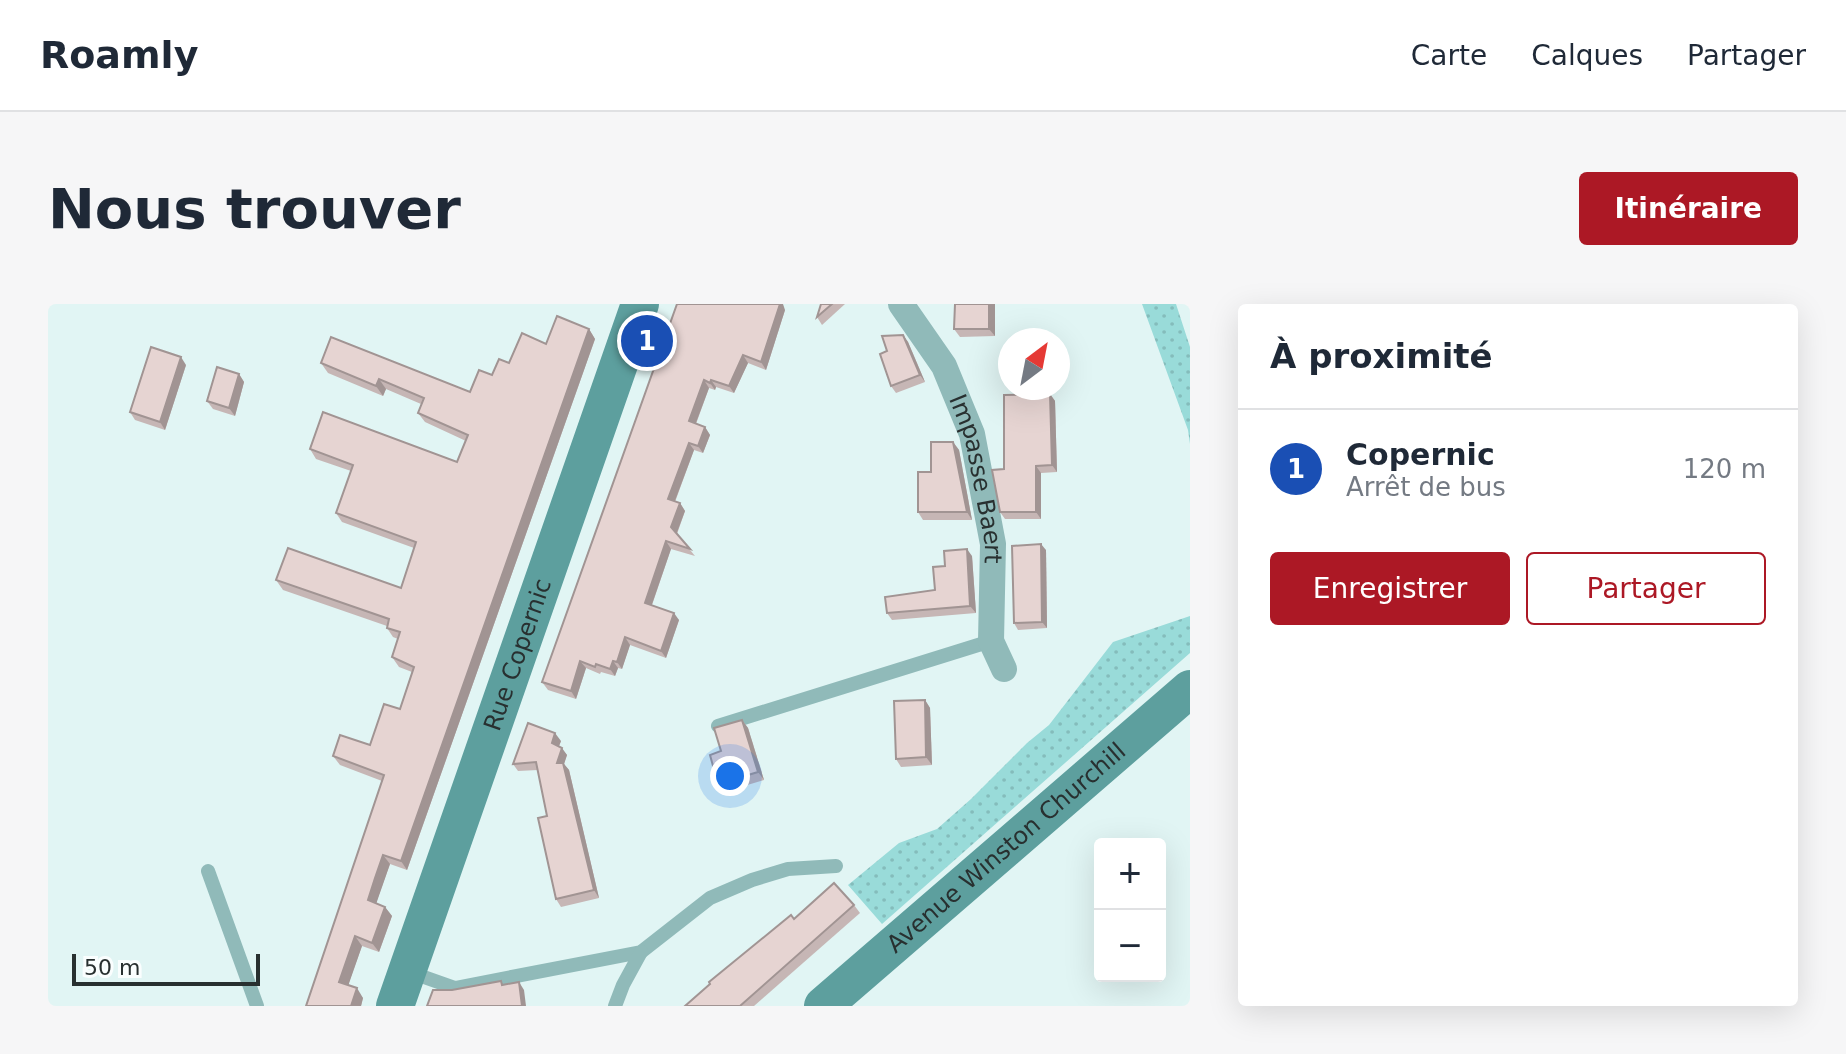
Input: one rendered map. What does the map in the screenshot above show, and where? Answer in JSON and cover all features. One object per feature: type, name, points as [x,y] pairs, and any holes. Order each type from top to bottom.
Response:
[{"type":"street","name":"Rue Copernic","points":[[401,989],[640,304]]},
{"type":"street","name":"Impasse Baert","points":[[901,304],[944,366],[972,434],[993,544],[991,641],[1004,669]]},
{"type":"street","name":"Avenue Winston Churchill","points":[[823,1006],[1190,689]]},
{"type":"lane","points":[[718,726],[991,641]]},
{"type":"lane","points":[[615,1006],[641,952],[710,898],[788,869],[836,866]]},
{"type":"lane","points":[[208,871],[257,1006]]},
{"type":"lane","points":[[401,989],[455,988],[641,952]]},
{"type":"shaded area","points":[[1142,304],[1176,304],[1190,347],[1190,444],[1188,430]]},
{"type":"shaded area","points":[[1190,616],[1190,653],[882,924],[848,885],[899,843],[937,829],[971,799],[1049,725],[1113,642]]},
{"type":"building","points":[[677,304],[780,304],[761,362],[743,355],[729,386],[704,380],[689,421],[705,427],[698,446],[689,443],[668,499],[680,503],[671,527],[690,549],[666,541],[645,603],[674,613],[661,651],[625,637],[617,662],[613,661],[610,669],[580,661],[571,691],[542,682]]},
{"type":"building","points":[[821,304],[832,304],[817,317]]},
{"type":"building","points":[[955,304],[989,304],[989,329],[954,329]]},
{"type":"building","points":[[557,316],[589,329],[401,861],[383,855],[368,900],[385,907],[372,943],[355,936],[339,982],[357,988],[351,1006],[306,1006],[384,775],[333,756],[340,735],[370,745],[384,704],[400,709],[414,667],[392,657],[400,632],[387,628],[389,619],[276,580],[288,548],[401,588],[416,542],[336,513],[353,465],[310,449],[323,412],[457,462],[468,435],[418,413],[424,398],[379,379],[376,386],[321,363],[331,337],[470,392],[479,370],[492,375],[499,359],[509,363],[522,333],[546,344]]},
{"type":"building","points":[[903,335],[920,375],[891,386],[880,354],[887,351],[882,336]]},
{"type":"building","points":[[151,347],[181,357],[160,422],[130,412]]},
{"type":"building","points":[[217,367],[239,374],[229,408],[207,401]]},
{"type":"building","points":[[1004,400],[1050,400],[1052,465],[1036,466],[1036,512],[1000,512],[992,470],[1004,469]]},
{"type":"building","points":[[931,442],[953,442],[967,512],[918,512],[918,472],[931,472]]},
{"type":"building","points":[[1041,544],[1042,622],[1014,623],[1012,546]]},
{"type":"building","points":[[967,549],[970,606],[887,613],[885,597],[935,590],[933,567],[945,566],[944,551]]},
{"type":"building","points":[[925,700],[926,757],[896,759],[894,701]]},
{"type":"building","points":[[742,720],[758,772],[718,784],[710,755],[721,751],[714,728]]},
{"type":"building","points":[[528,723],[555,733],[552,743],[562,748],[557,763],[563,763],[594,890],[556,899],[538,818],[547,816],[536,762],[513,764]]},
{"type":"building","points":[[834,883],[854,905],[740,1006],[685,1006],[709,982],[791,915],[794,919]]},
{"type":"building","points":[[501,981],[502,985],[519,982],[522,1006],[427,1006],[433,990],[452,990]]},
{"type":"place","name":"Copernic","points":[[647,341]]}]
